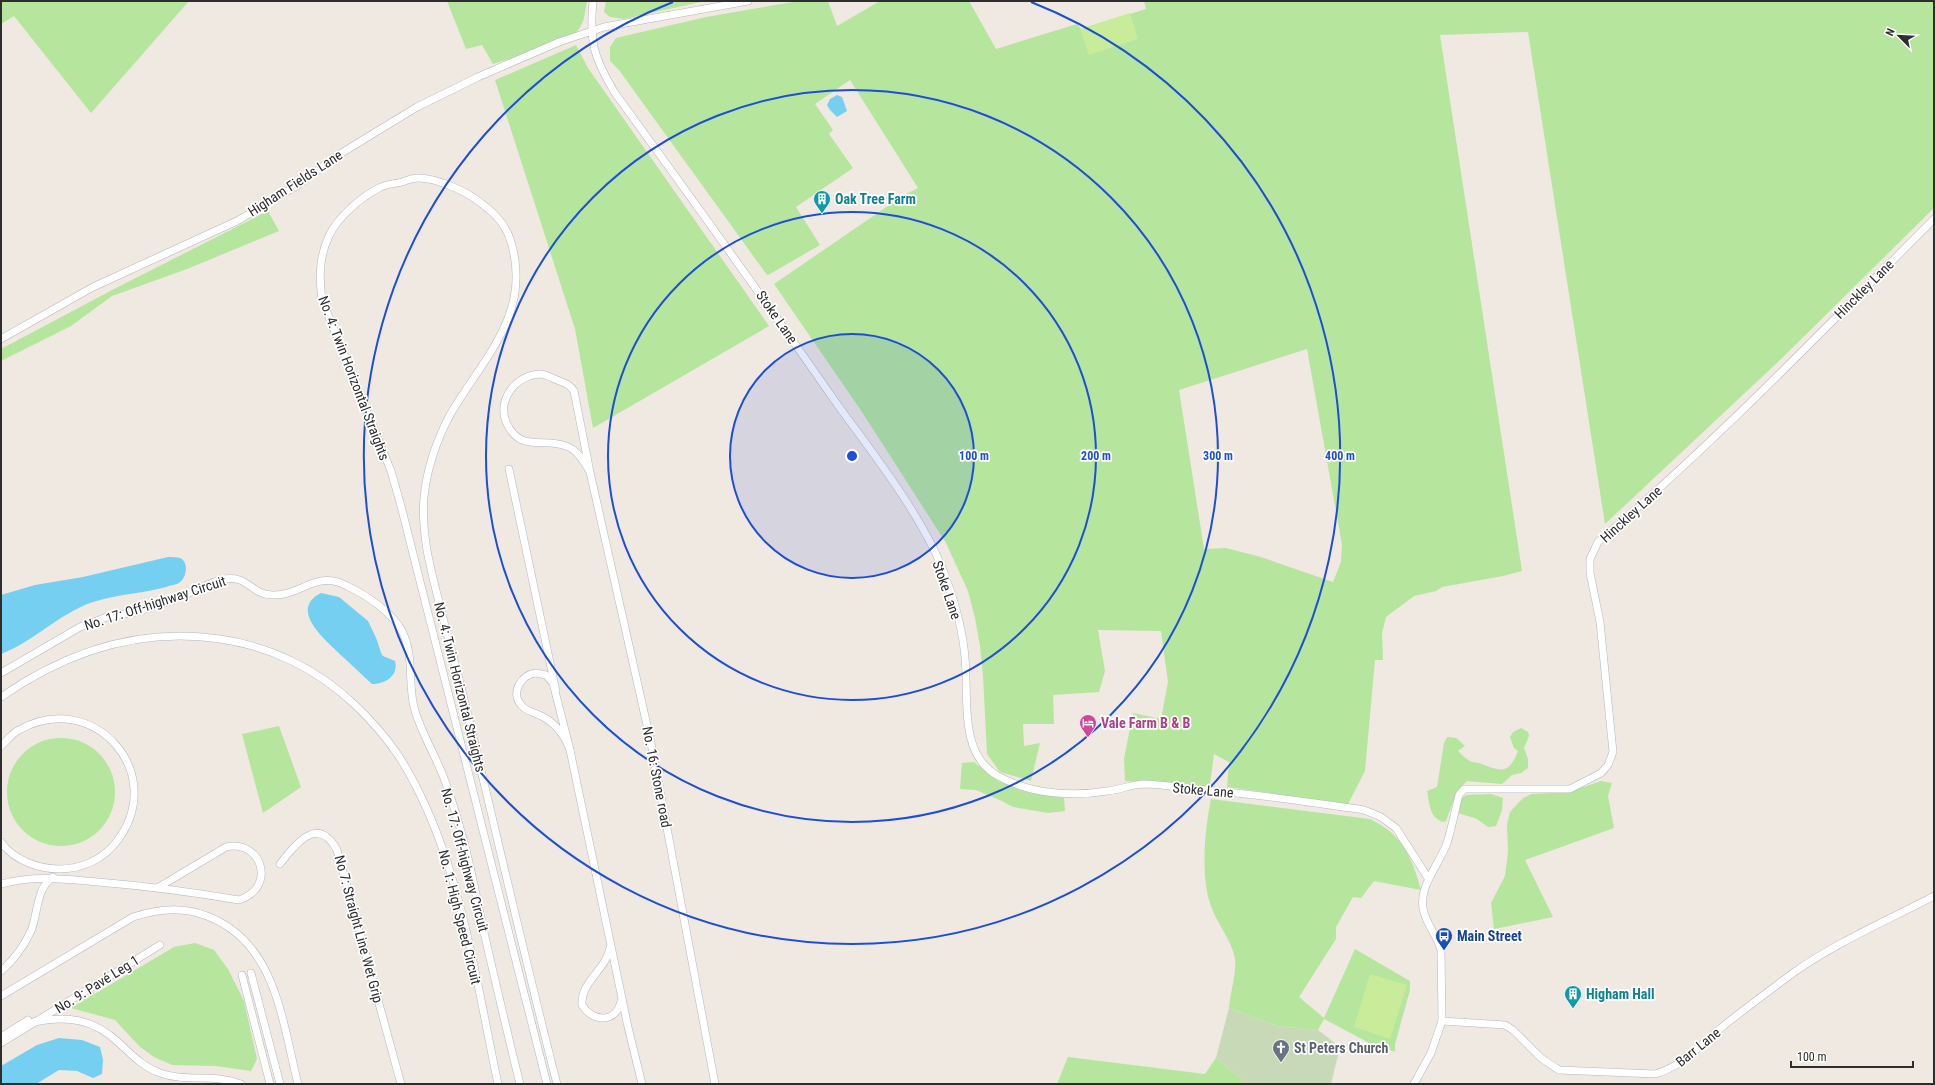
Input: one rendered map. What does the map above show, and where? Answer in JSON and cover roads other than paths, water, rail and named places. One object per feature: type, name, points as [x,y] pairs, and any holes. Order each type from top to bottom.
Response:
[{"type":"street","name":"Stoke Lane","points":[[593,1],[591,32],[595,56],[615,93],[761,294],[900,493],[928,540],[946,576],[958,616],[965,656],[969,729],[975,752],[987,769],[996,775],[1024,787],[1063,794],[1107,792],[1141,784],[1221,791],[1364,810],[1381,817],[1396,828],[1428,878]]},
{"type":"street","name":"Higham Fields Lane","points":[[1,339],[93,287],[237,221],[298,185],[340,154],[417,107],[493,70],[559,42],[604,27],[748,1]]},
{"type":"street","name":"No. 4: Twin Horizontal Straights","points":[[547,1084],[401,506],[391,472],[322,300],[319,275],[321,262],[328,237],[345,212],[379,187],[419,178],[465,191],[488,207],[504,226],[510,237],[516,262],[515,298],[507,321],[492,350],[451,414],[432,458],[425,484],[423,510],[424,533],[431,571],[465,703],[557,1084]]},
{"type":"street","name":"Hinckley Lane","points":[[1428,878],[1440,862],[1447,842],[1458,795],[1464,789],[1570,789],[1601,773],[1608,765],[1613,752],[1600,622],[1590,573],[1590,559],[1598,542],[1648,500],[1934,219]]},
{"type":"street","name":"No. 16: Stone road","points":[[590,472],[583,460],[566,446],[553,443],[536,444],[527,442],[513,434],[504,415],[504,403],[512,387],[533,375],[541,374],[570,385],[574,391],[590,472],[651,743],[715,1084]]},
{"type":"street","points":[[509,469],[622,999],[642,1084]]},
{"type":"street","name":"No. 17: Off-highway Circuit","points":[[1,673],[80,627],[107,617],[136,612],[168,602],[219,580],[228,578],[238,578],[257,591],[273,595],[282,594],[316,581],[326,580],[337,582],[361,594],[386,612],[394,619],[402,631],[408,647],[414,708],[420,726],[442,774],[461,831],[471,869],[503,1017],[520,1084]]},
{"type":"street","name":"No. 1: High Speed Circuit","points":[[1,698],[37,674],[86,652],[120,642],[172,635],[189,635],[222,639],[260,648],[298,663],[336,688],[368,718],[396,751],[418,789],[429,814],[449,868],[461,911],[498,1084]]},
{"type":"street","points":[[556,691],[549,677],[541,673],[532,673],[520,682],[517,697],[519,704],[523,708],[548,720],[562,732],[570,750]]},
{"type":"street","points":[[1,746],[18,730],[42,720],[69,718],[94,726],[115,742],[128,761],[134,784],[134,808],[126,830],[112,848],[93,862],[70,869],[50,878],[44,885],[31,930],[20,950],[1,970]]},
{"type":"street","name":"No 7: Straight Line Wet Grip","points":[[280,864],[295,845],[309,834],[321,834],[328,836],[337,850],[401,1084]]},
{"type":"street","points":[[1,842],[24,862],[47,869],[70,869]]},
{"type":"street","points":[[1,884],[27,878],[50,878],[159,887],[239,900],[248,897],[258,887],[261,880],[260,865],[253,854],[240,847],[226,847],[159,887]]},
{"type":"street","points":[[1414,1084],[1431,1053],[1442,1021],[1441,950],[1438,940],[1426,920],[1422,906],[1428,878]]},
{"type":"street","name":"Barr Lane","points":[[1442,1021],[1505,1025],[1541,1058],[1559,1070],[1654,1074],[1670,1070],[1721,1028],[1794,973],[1850,938],[1934,896]]},
{"type":"street","points":[[1,996],[133,917],[155,911],[179,909],[198,913],[215,919],[236,931],[260,959],[273,987],[298,1084]]},
{"type":"street","points":[[606,924],[610,948],[609,954],[603,965],[584,990],[582,1005],[590,1015],[607,1018],[616,1013],[622,999]]},
{"type":"street","name":"No. 9: Pavé Leg 1","points":[[1,1037],[159,943],[1,1043]]},
{"type":"street","points":[[251,973],[280,1084]]},
{"type":"street","points":[[242,975],[270,1084]]},
{"type":"street","points":[[34,1022],[53,1018],[81,1020],[109,1033],[142,1064],[159,1073],[184,1078],[215,1077],[229,1079],[241,1084]]},
{"type":"water","points":[[837,95],[842,97],[847,111],[837,117],[827,105],[830,99]]},
{"type":"water","points":[[168,557],[180,558],[185,563],[186,570],[184,577],[179,583],[87,604],[74,610],[14,648],[1,654],[1,595],[35,585],[83,577]]},
{"type":"water","points":[[321,593],[339,597],[368,621],[383,656],[395,661],[395,671],[390,678],[382,683],[372,684],[320,635],[309,617],[308,608],[312,600]]},
{"type":"water","points":[[59,1038],[82,1040],[100,1047],[103,1060],[102,1074],[93,1078],[77,1071],[59,1070],[36,1084],[1,1084],[1,1066],[37,1045]]},
{"type":"place","name":"Oak Tree Farm","points":[[822,214]]},
{"type":"place","name":"Vale Farm B & B","points":[[1088,738]]},
{"type":"place","name":"Main Street","points":[[1444,951]]},
{"type":"place","name":"Higham Hall","points":[[1573,1009]]},
{"type":"place","name":"St Peters Church","points":[[1281,1063]]}]
